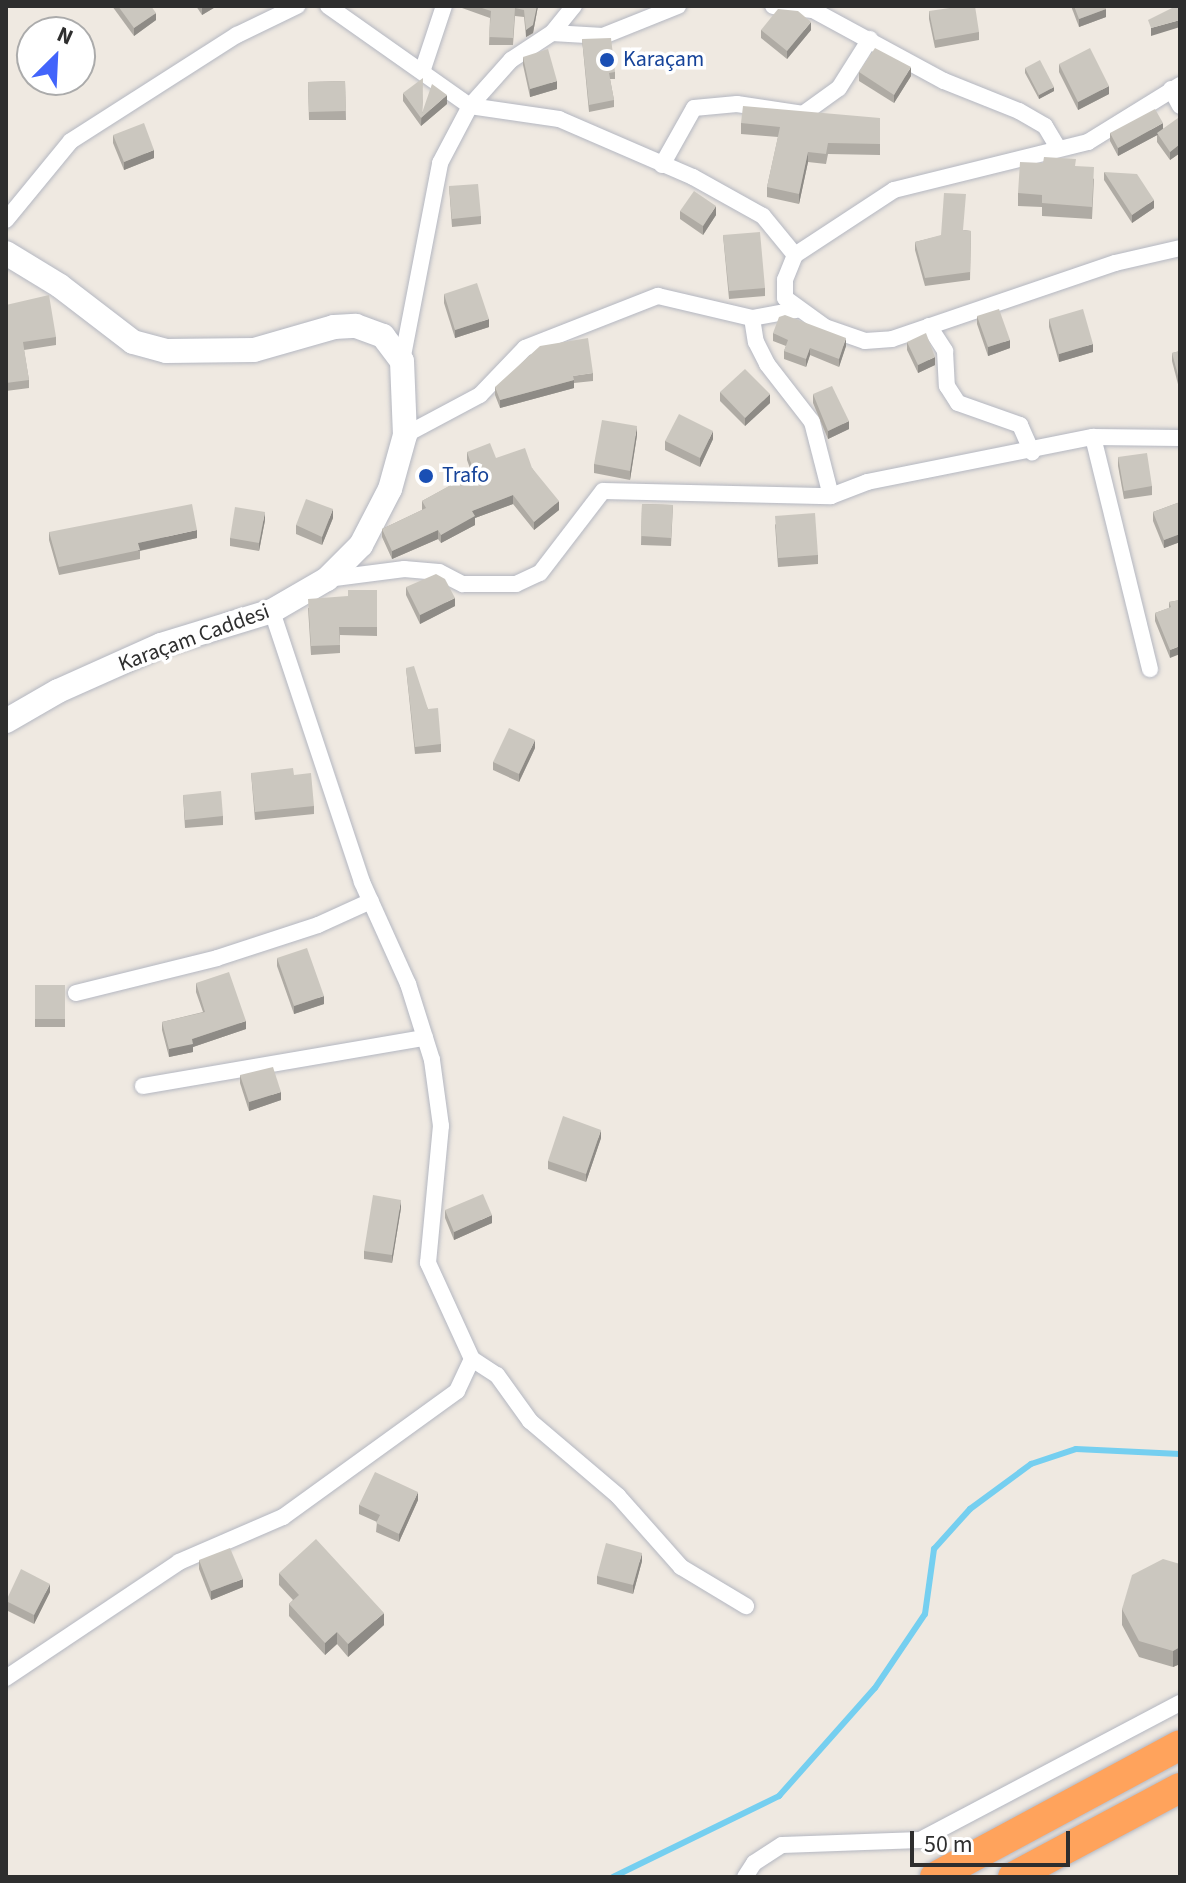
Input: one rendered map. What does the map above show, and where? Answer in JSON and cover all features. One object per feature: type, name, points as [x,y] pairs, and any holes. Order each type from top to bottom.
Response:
[{"type":"highway","points":[[935,1877],[1180,1745]]},
{"type":"highway","points":[[1013,1877],[1180,1788]]},
{"type":"street","points":[[6,220],[71,141],[237,35],[297,6]]},
{"type":"street","points":[[328,6],[423,69],[470,106],[559,119],[662,165],[763,216],[795,255]]},
{"type":"street","points":[[423,69],[444,6]]},
{"type":"street","points":[[402,361],[440,163],[470,106],[511,60],[552,33],[574,6]]},
{"type":"street","points":[[552,33],[603,36],[678,6]]},
{"type":"street","points":[[773,6],[813,10],[944,81],[1045,126],[1058,148]]},
{"type":"street","points":[[662,165],[694,108],[737,104],[803,114],[839,88],[870,39]]},
{"type":"street","points":[[1180,106],[1176,87],[1088,142],[894,190],[795,255],[785,298],[796,310],[865,341],[929,326],[1115,263],[1180,248]]},
{"type":"street","points":[[6,253],[144,345],[166,351],[254,350],[334,327],[356,326],[383,336],[402,361]]},
{"type":"street","points":[[405,435],[480,395],[525,348],[658,296],[752,318],[796,310]]},
{"type":"street","points":[[752,318],[756,342],[767,364],[812,422],[831,496]]},
{"type":"street","points":[[929,326],[945,351],[947,386],[958,403],[1020,425],[1032,452]]},
{"type":"street","name":"Karaçam Caddesi","points":[[6,721],[58,691],[161,645],[272,611],[327,579],[361,545],[390,489],[405,435],[402,361]]},
{"type":"street","points":[[327,579],[404,569],[439,572],[463,584],[516,584],[540,573],[603,491],[831,496],[867,482],[1032,452],[1093,437],[1180,438]]},
{"type":"street","points":[[1093,437],[1150,669]]},
{"type":"street","points":[[272,611],[371,901],[408,984],[425,1038],[441,1126],[428,1263],[472,1359],[497,1375],[530,1421],[618,1496],[681,1567],[746,1606]]},
{"type":"street","points":[[76,993],[217,958],[318,925],[371,901]]},
{"type":"street","points":[[143,1086],[425,1038]]},
{"type":"street","points":[[6,1678],[179,1562],[283,1517],[457,1391],[472,1359]]},
{"type":"street","points":[[745,1877],[754,1863],[782,1845],[920,1840],[1180,1703]]},
{"type":"building","points":[[118,6],[151,6],[156,13],[134,28]]},
{"type":"building","points":[[476,6],[537,6],[533,25],[526,30],[524,10],[515,8],[513,38],[489,37],[491,11]]},
{"type":"building","points":[[975,6],[979,32],[935,40],[929,11]]},
{"type":"building","points":[[1074,6],[1105,6],[1106,9],[1079,19]]},
{"type":"building","points":[[1180,6],[1180,20],[1151,28],[1148,20]]},
{"type":"building","points":[[778,9],[798,11],[811,22],[787,51],[761,30]]},
{"type":"building","points":[[611,38],[615,72],[609,73],[614,100],[589,105],[582,39]]},
{"type":"building","points":[[875,48],[911,67],[894,95],[859,72]]},
{"type":"building","points":[[1090,48],[1109,86],[1078,102],[1059,64]]},
{"type":"building","points":[[548,49],[557,81],[530,89],[523,57]]},
{"type":"building","points":[[1040,60],[1054,87],[1039,95],[1025,68]]},
{"type":"building","points":[[423,78],[422,113],[432,84],[447,95],[421,118],[403,93]]},
{"type":"building","points":[[345,81],[346,111],[309,112],[308,82]]},
{"type":"building","points":[[743,106],[880,118],[880,144],[828,143],[826,154],[808,152],[799,194],[767,187],[780,127],[741,123]]},
{"type":"building","points":[[1155,109],[1163,123],[1118,148],[1110,133]]},
{"type":"building","points":[[1178,118],[1180,144],[1170,152],[1157,133]]},
{"type":"building","points":[[144,123],[154,150],[124,162],[113,135]]},
{"type":"building","points":[[1044,157],[1076,159],[1075,166],[1094,167],[1092,207],[1042,203],[1042,195],[1018,193],[1020,162],[1043,163]]},
{"type":"building","points":[[1104,172],[1137,174],[1154,200],[1132,215]]},
{"type":"building","points":[[478,184],[481,216],[452,219],[449,186]]},
{"type":"building","points":[[694,191],[716,206],[703,226],[680,211]]},
{"type":"building","points":[[944,193],[966,194],[963,230],[971,231],[970,272],[925,278],[915,242],[941,235]]},
{"type":"building","points":[[760,232],[765,288],[729,291],[723,235]]},
{"type":"building","points":[[477,283],[489,319],[455,330],[444,294]]},
{"type":"building","points":[[49,295],[56,337],[23,342],[29,380],[6,383],[6,305]]},
{"type":"building","points":[[999,309],[1010,340],[988,347],[977,316]]},
{"type":"building","points":[[1083,309],[1093,344],[1059,354],[1049,319]]},
{"type":"building","points":[[785,315],[846,338],[839,359],[810,348],[806,359],[784,351],[788,340],[773,333],[779,317]]},
{"type":"building","points":[[926,333],[935,357],[918,365],[907,342]]},
{"type":"building","points":[[588,338],[593,373],[573,376],[574,380],[500,400],[495,387],[540,346]]},
{"type":"building","points":[[1180,351],[1180,383],[1172,353]]},
{"type":"building","points":[[745,369],[770,394],[745,418],[720,392]]},
{"type":"building","points":[[832,386],[849,421],[828,431],[813,394]]},
{"type":"building","points":[[679,414],[713,431],[700,458],[665,441]]},
{"type":"building","points":[[602,420],[637,426],[630,471],[594,464]]},
{"type":"building","points":[[490,443],[496,458],[525,448],[532,468],[559,501],[534,522],[513,495],[472,511],[475,516],[441,535],[438,530],[392,551],[382,529],[426,508],[422,501],[474,472],[467,452]]},
{"type":"building","points":[[1147,453],[1152,486],[1124,491],[1118,457]]},
{"type":"building","points":[[306,499],[333,509],[322,537],[296,525]]},
{"type":"building","points":[[1180,502],[1180,534],[1164,540],[1153,512]]},
{"type":"building","points":[[192,504],[197,530],[138,543],[140,550],[59,567],[49,532]]},
{"type":"building","points":[[642,504],[673,505],[671,538],[641,536]]},
{"type":"building","points":[[235,507],[265,512],[259,543],[230,538]]},
{"type":"building","points":[[815,513],[818,555],[778,558],[775,516]]},
{"type":"building","points":[[436,574],[445,579],[455,598],[420,615],[406,587]]},
{"type":"building","points":[[348,590],[377,590],[377,627],[339,627],[340,645],[311,646],[308,599],[348,596]]},
{"type":"building","points":[[1180,600],[1180,646],[1170,650],[1155,613],[1171,607],[1169,602]]},
{"type":"building","points":[[414,666],[428,709],[438,708],[441,744],[415,747],[406,668]]},
{"type":"building","points":[[509,728],[535,740],[519,774],[493,762]]},
{"type":"building","points":[[293,768],[294,775],[311,773],[314,806],[255,812],[251,773]]},
{"type":"building","points":[[221,791],[223,816],[185,820],[183,795]]},
{"type":"building","points":[[307,948],[324,996],[294,1006],[277,958]]},
{"type":"building","points":[[229,972],[246,1021],[192,1039],[193,1044],[169,1049],[162,1022],[205,1012],[196,983]]},
{"type":"building","points":[[35,985],[65,985],[65,1019],[35,1019]]},
{"type":"building","points":[[273,1067],[281,1092],[249,1102],[240,1075]]},
{"type":"building","points":[[563,1116],[601,1130],[586,1174],[548,1161]]},
{"type":"building","points":[[483,1194],[492,1215],[454,1232],[445,1210]]},
{"type":"building","points":[[373,1195],[401,1200],[392,1255],[364,1251]]},
{"type":"building","points":[[375,1472],[418,1492],[399,1534],[376,1523],[380,1515],[359,1505]]},
{"type":"building","points":[[316,1539],[384,1613],[348,1644],[337,1632],[325,1643],[289,1604],[299,1595],[279,1573]]},
{"type":"building","points":[[606,1543],[642,1553],[633,1585],[597,1576]]},
{"type":"building","points":[[230,1548],[243,1579],[211,1591],[199,1560]]},
{"type":"building","points":[[1163,1559],[1180,1564],[1180,1647],[1173,1651],[1139,1641],[1122,1609],[1132,1575]]},
{"type":"building","points":[[21,1569],[50,1584],[34,1615],[6,1601]]},
{"type":"waterway","points":[[613,1877],[779,1796],[875,1688],[925,1614],[934,1549],[970,1509],[1031,1464],[1076,1449],[1180,1454]]},
{"type":"place","name":"Karaçam","points":[[607,60]]},
{"type":"place","name":"Trafo","points":[[426,476]]}]
